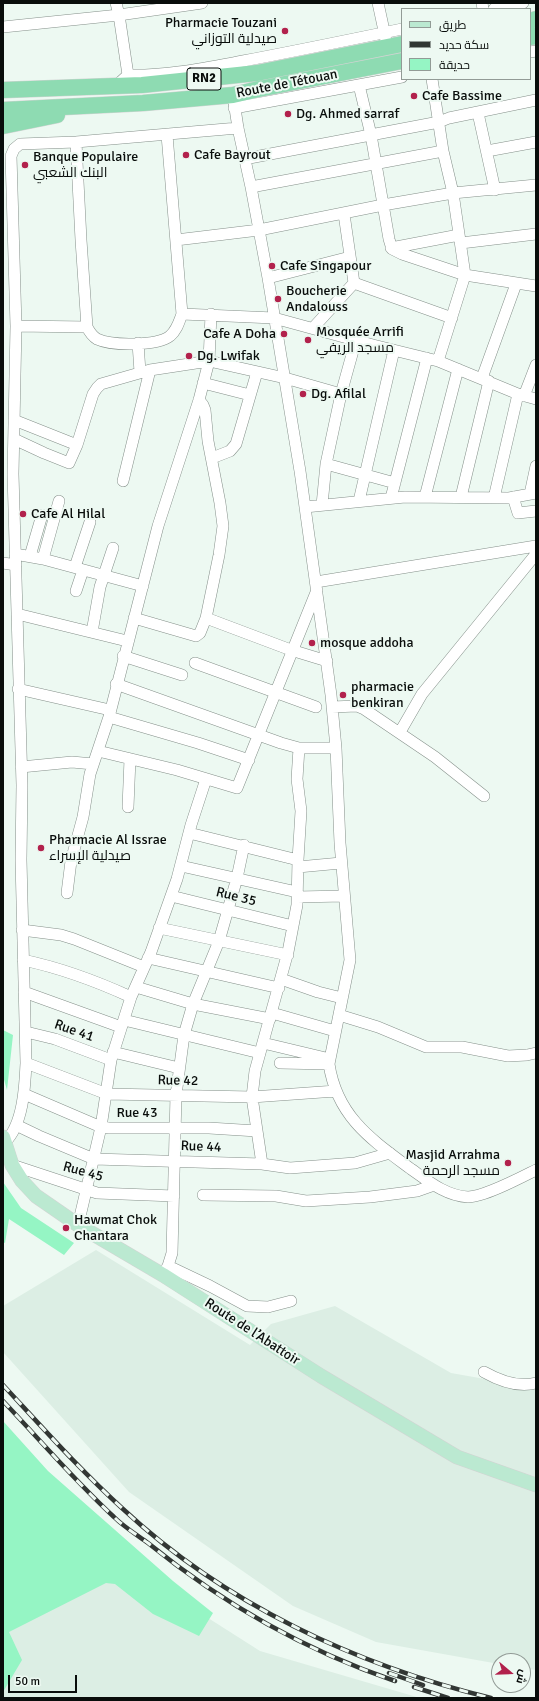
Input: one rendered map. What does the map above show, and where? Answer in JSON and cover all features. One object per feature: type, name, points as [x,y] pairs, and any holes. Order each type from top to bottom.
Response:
[{"type":"highway","name":"Route de Tétouan","points":[[3,90],[116,86],[256,73],[391,41]]},
{"type":"highway","name":"Route de Tétouan","points":[[3,110],[124,104],[234,102],[258,89],[401,61]]},
{"type":"highway","points":[[3,126],[124,104]]},
{"type":"main road","name":"Route de l’Abattoir","points":[[4,1140],[12,1165],[22,1181],[36,1196],[78,1225],[166,1271],[321,1376],[457,1457],[536,1485]]},
{"type":"street","points":[[116,3],[128,75]]},
{"type":"street","points":[[3,27],[119,15],[202,3]]},
{"type":"street","points":[[378,3],[391,41]]},
{"type":"street","points":[[499,8],[522,3]]},
{"type":"street","points":[[116,86],[128,75],[190,70],[391,41],[401,30]]},
{"type":"street","points":[[401,77],[359,85],[234,102],[268,278],[285,378],[328,661],[336,748],[341,863],[350,960],[335,1031],[330,1062],[331,1077],[336,1091],[357,1125],[372,1140],[434,1185],[448,1192],[469,1197],[488,1192],[536,1170]]},
{"type":"street","points":[[432,80],[443,151],[453,193],[465,275],[438,361]]},
{"type":"street","points":[[359,85],[371,135],[392,248],[402,254],[465,275],[536,286]]},
{"type":"street","points":[[244,159],[439,122],[449,118],[536,100]]},
{"type":"street","points":[[478,113],[495,190]]},
{"type":"street","points":[[4,1140],[11,1136],[16,1124],[24,1094],[26,1063],[22,930],[21,767],[17,614],[10,561],[8,472],[14,439],[16,326],[11,164],[14,149],[20,144],[76,142],[238,128]]},
{"type":"street","points":[[76,142],[80,240],[87,327],[91,335],[102,341],[138,343],[166,338],[175,330],[182,314],[167,135]]},
{"type":"street","points":[[487,151],[536,142]]},
{"type":"street","points":[[251,187],[443,151]]},
{"type":"street","points":[[176,240],[259,230],[383,205],[453,193],[536,185]]},
{"type":"street","points":[[344,214],[354,283]]},
{"type":"street","points":[[392,248],[460,239],[536,234]]},
{"type":"street","points":[[268,278],[350,258]]},
{"type":"street","points":[[354,283],[452,318]]},
{"type":"street","points":[[313,328],[354,283]]},
{"type":"street","points":[[461,497],[485,380],[516,284]]},
{"type":"street","points":[[182,314],[211,314],[274,318],[438,361],[521,395],[536,399]]},
{"type":"street","points":[[67,893],[71,861],[83,816],[90,774],[110,714],[116,684],[158,526],[199,400],[209,361],[211,314]]},
{"type":"street","points":[[16,326],[87,327]]},
{"type":"street","points":[[322,505],[326,464],[341,394],[356,340]]},
{"type":"street","points":[[123,481],[145,371],[138,343]]},
{"type":"street","points":[[359,501],[394,350]]},
{"type":"street","points":[[391,498],[427,358]]},
{"type":"street","points":[[14,439],[68,463],[71,461],[77,445],[89,404],[96,388],[101,384],[145,371],[209,361],[285,378],[341,394]]},
{"type":"street","points":[[494,498],[521,395],[536,365]]},
{"type":"street","points":[[425,497],[458,369]]},
{"type":"street","points":[[212,458],[230,451],[236,444],[257,372]]},
{"type":"street","points":[[203,383],[250,395]]},
{"type":"street","points":[[134,618],[196,636],[200,633],[206,618],[223,536],[220,503],[205,410],[199,400]]},
{"type":"street","points":[[14,420],[77,445]]},
{"type":"street","points":[[326,464],[395,483]]},
{"type":"street","points":[[305,507],[391,498],[513,498],[533,494],[536,466]]},
{"type":"street","points":[[513,498],[518,513],[536,511]]},
{"type":"street","points":[[44,559],[59,501]]},
{"type":"street","points":[[30,556],[42,515]]},
{"type":"street","points":[[76,591],[79,568],[90,522]]},
{"type":"street","points":[[317,586],[536,546]]},
{"type":"street","points":[[92,632],[97,599],[112,548]]},
{"type":"street","points":[[400,732],[422,694],[536,554]]},
{"type":"street","points":[[10,561],[30,556],[143,586]]},
{"type":"street","points":[[98,751],[237,788],[317,586]]},
{"type":"street","points":[[17,614],[127,641]]},
{"type":"street","points":[[206,618],[291,650],[328,661]]},
{"type":"street","points":[[124,656],[182,675]]},
{"type":"street","points":[[195,663],[316,707]]},
{"type":"street","points":[[116,684],[258,735],[299,748],[336,748]]},
{"type":"street","points":[[18,688],[110,714],[249,760]]},
{"type":"street","points":[[332,707],[357,706],[364,709],[400,732],[484,796]]},
{"type":"street","points":[[262,1164],[252,1097],[255,1071],[288,955],[293,926],[297,894],[301,811],[297,779],[299,748]]},
{"type":"street","points":[[128,807],[130,759]]},
{"type":"street","points":[[21,767],[72,762],[93,764]]},
{"type":"street","points":[[78,1225],[101,1126],[112,1056],[133,992],[171,896],[206,779]]},
{"type":"street","points":[[189,833],[244,845],[298,863],[341,863]]},
{"type":"street","points":[[244,845],[237,878],[227,910],[220,941],[192,1004],[184,1035],[176,1095],[172,1253],[166,1271],[210,1286],[247,1306],[268,1307],[291,1301]]},
{"type":"street","points":[[181,866],[237,878],[297,894],[344,896]]},
{"type":"street","name":"Rue 35","points":[[171,896],[293,926]]},
{"type":"street","points":[[159,928],[288,955]]},
{"type":"street","points":[[22,930],[61,935],[146,962],[280,983],[342,998]]},
{"type":"street","points":[[23,960],[56,967],[133,992],[192,1004],[271,1016],[335,1031]]},
{"type":"street","points":[[24,992],[122,1024],[261,1048],[330,1062]]},
{"type":"street","points":[[339,1015],[378,1027],[426,1047],[462,1046],[508,1056],[536,1053]]},
{"type":"street","name":"Rue 41","points":[[26,1032],[112,1056],[179,1068]]},
{"type":"street","points":[[280,1063],[330,1062]]},
{"type":"street","name":"Rue 42","points":[[26,1063],[107,1094],[252,1097],[336,1091]]},
{"type":"street","name":"Rue 43","points":[[24,1094],[101,1126],[110,1128],[175,1128],[257,1131]]},
{"type":"street","name":"Rue 44","points":[[16,1124],[39,1136],[94,1159],[262,1164],[290,1168],[355,1163],[390,1153]]},
{"type":"street","name":"Rue 45","points":[[12,1165],[86,1190],[113,1194],[174,1196]]},
{"type":"street","points":[[203,1195],[276,1196],[306,1201],[370,1197],[417,1191],[434,1185]]},
{"type":"street","points":[[484,1372],[496,1379],[511,1383],[524,1385],[536,1383]]},
{"type":"shaded area","points":[[96,1250],[250,1345],[271,1324],[335,1306],[451,1373],[536,1388],[536,1670],[531,1669],[531,1653],[491,1653],[491,1663],[376,1642],[293,1606],[129,1492],[3,1352],[3,1306]]},
{"type":"shaded area","points":[[3,1494],[139,1574],[260,1651],[420,1698],[3,1698]]},
{"type":"green space","points":[[3,1030],[13,1035],[7,1090],[3,1076]]},
{"type":"green space","points":[[3,1182],[21,1208],[74,1243],[64,1255],[9,1219],[5,1243],[3,1242]]},
{"type":"green space","points":[[3,1421],[48,1471],[173,1581],[213,1613],[199,1636],[153,1614],[115,1584],[106,1583],[9,1632],[22,1660],[3,1692]]},
{"type":"railway","points":[[3,1385],[62,1448],[123,1509],[163,1543],[205,1574],[249,1602],[295,1627],[342,1649],[391,1668],[491,1698]]},
{"type":"railway","points":[[3,1401],[71,1475],[126,1528],[205,1586],[265,1623],[296,1640],[361,1669],[395,1681]]},
{"type":"railway","points":[[389,1673],[423,1685]]},
{"type":"railway","points":[[414,1687],[448,1698]]},
{"type":"place","name":"Pharmacie Touzani صيدلية التوزاني","points":[[285,31]]},
{"type":"place","name":"Cafe Bassime","points":[[414,96]]},
{"type":"place","name":"Dg. Ahmed sarraf","points":[[288,114]]},
{"type":"place","name":"Cafe Bayrout","points":[[186,155]]},
{"type":"place","name":"Banque Populaire البنك الشعبي","points":[[25,165]]},
{"type":"place","name":"Cafe Singapour","points":[[272,266]]},
{"type":"place","name":"Boucherie Andalouss","points":[[278,299]]},
{"type":"place","name":"Cafe A Doha","points":[[284,334]]},
{"type":"place","name":"Mosquée Arrifi مسجد الريفي","points":[[308,340]]},
{"type":"place","name":"Dg. Lwifak","points":[[189,356]]},
{"type":"place","name":"Dg. Afilal","points":[[303,394]]},
{"type":"place","name":"Cafe Al Hilal","points":[[23,514]]},
{"type":"place","name":"mosque addoha","points":[[312,643]]},
{"type":"place","name":"pharmacie benkiran","points":[[343,695]]},
{"type":"place","name":"Pharmacie Al Issrae صيدلية الإسراء","points":[[41,848]]},
{"type":"place","name":"Masjid Arrahma مسجد الرحمة","points":[[508,1163]]},
{"type":"place","name":"Hawmat Chok Chantara","points":[[66,1228]]}]
